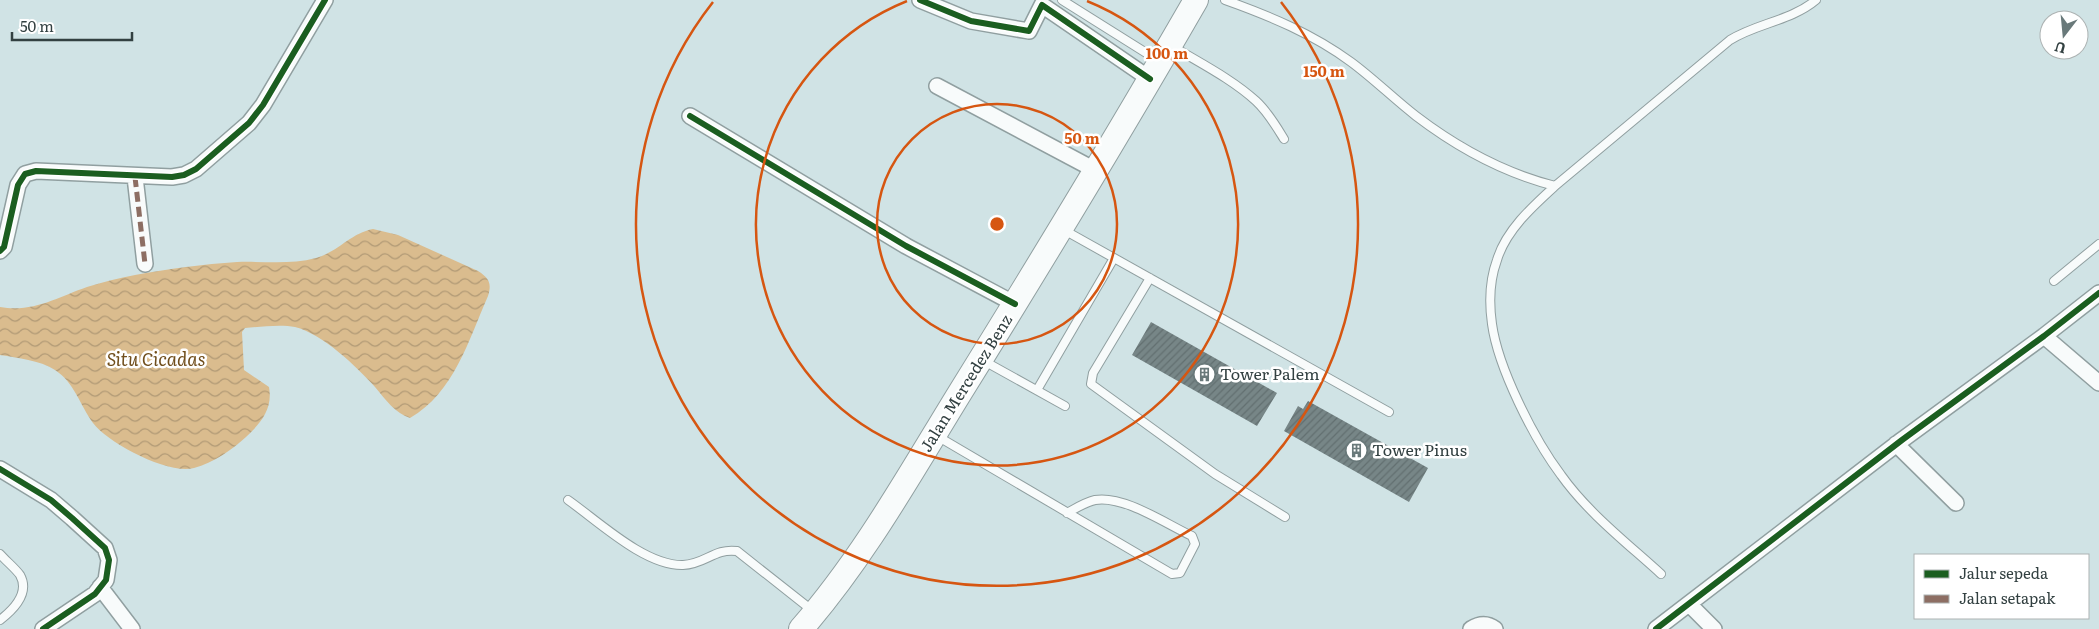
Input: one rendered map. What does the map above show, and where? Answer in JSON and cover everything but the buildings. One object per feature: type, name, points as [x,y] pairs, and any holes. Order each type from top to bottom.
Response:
[{"type":"main road","name":"Jalan Mercedez Benz","points":[[808,621],[855,560],[934,435],[1015,304],[1196,0]]},
{"type":"street","points":[[0,252],[4,247],[18,185],[25,174],[36,171],[135,177],[172,177],[184,175],[196,169],[249,123],[263,105],[325,0]]},
{"type":"street","points":[[920,0],[971,21],[1029,31],[1042,6],[1160,62]]},
{"type":"street","points":[[937,86],[1095,170]]},
{"type":"street","points":[[690,116],[906,246],[1015,304]]},
{"type":"street","points":[[135,177],[145,264]]},
{"type":"street","points":[[1656,629],[1896,444],[2044,336],[2099,293]]},
{"type":"street","points":[[2044,336],[2099,383]]},
{"type":"street","points":[[1896,444],[1956,503]]},
{"type":"street","points":[[0,469],[51,500],[105,548],[109,560],[106,580],[95,594],[43,629]]},
{"type":"street","points":[[100,587],[132,629]]},
{"type":"street","points":[[1688,604],[1714,629]]},
{"type":"street","points":[[1471,629],[1480,624],[1491,626],[1495,629]]},
{"type":"lane","points":[[1062,0],[1160,62],[1228,80],[1257,101],[1284,139]]},
{"type":"lane","points":[[1225,0],[1290,25],[1322,44],[1374,79],[1440,134],[1479,157],[1507,170],[1555,186]]},
{"type":"lane","points":[[1661,574],[1580,498],[1561,476],[1530,425],[1505,370],[1492,324],[1490,300],[1492,279],[1497,259],[1504,242],[1530,210],[1555,186],[1730,40],[1745,31],[1796,13],[1816,0]]},
{"type":"lane","points":[[1060,228],[1389,412]]},
{"type":"lane","points":[[2054,281],[2099,244]]},
{"type":"lane","points":[[1037,390],[1114,258]]},
{"type":"lane","points":[[1150,278],[1090,377],[1091,384],[1215,474],[1285,518]]},
{"type":"lane","points":[[981,359],[1065,406]]},
{"type":"lane","points":[[934,435],[1067,513],[1172,574],[1180,573],[1195,544],[1192,536],[1126,504],[1112,500],[1095,500],[1067,513]]},
{"type":"lane","points":[[568,500],[633,547],[665,562],[681,565],[696,563],[726,549],[738,551],[808,621]]},
{"type":"lane","points":[[0,554],[20,575],[22,585],[17,603],[0,620]]},
{"type":"water","name":"Situ Cicadas","points":[[373,229],[398,235],[478,271],[489,281],[488,296],[467,347],[449,380],[425,407],[410,418],[395,409],[368,379],[339,352],[306,331],[289,326],[245,328],[242,332],[244,370],[269,387],[269,402],[265,415],[246,437],[229,451],[215,459],[194,468],[169,467],[139,456],[101,431],[88,416],[72,387],[55,370],[21,358],[0,355],[0,307],[23,308],[34,306],[99,283],[160,271],[199,265],[286,262],[316,258],[331,252],[358,234]]},
{"type":"marked path","points":[[135,177],[145,264]]},
{"type":"cycle path","points":[[0,251],[4,247],[18,185],[25,174],[36,171],[172,177],[184,175],[196,169],[249,123],[263,105],[325,0]]},
{"type":"cycle path","points":[[920,0],[971,21],[1029,31],[1042,5],[1150,79]]},
{"type":"cycle path","points":[[690,116],[906,246],[1015,304]]},
{"type":"cycle path","points":[[1656,629],[1902,440],[2044,336],[2099,293]]},
{"type":"cycle path","points":[[0,469],[51,500],[105,548],[109,560],[106,580],[95,594],[43,629]]},
{"type":"place","name":"Tower Palem","points":[[1204,374]]},
{"type":"place","name":"Tower Pinus","points":[[1356,450]]}]
